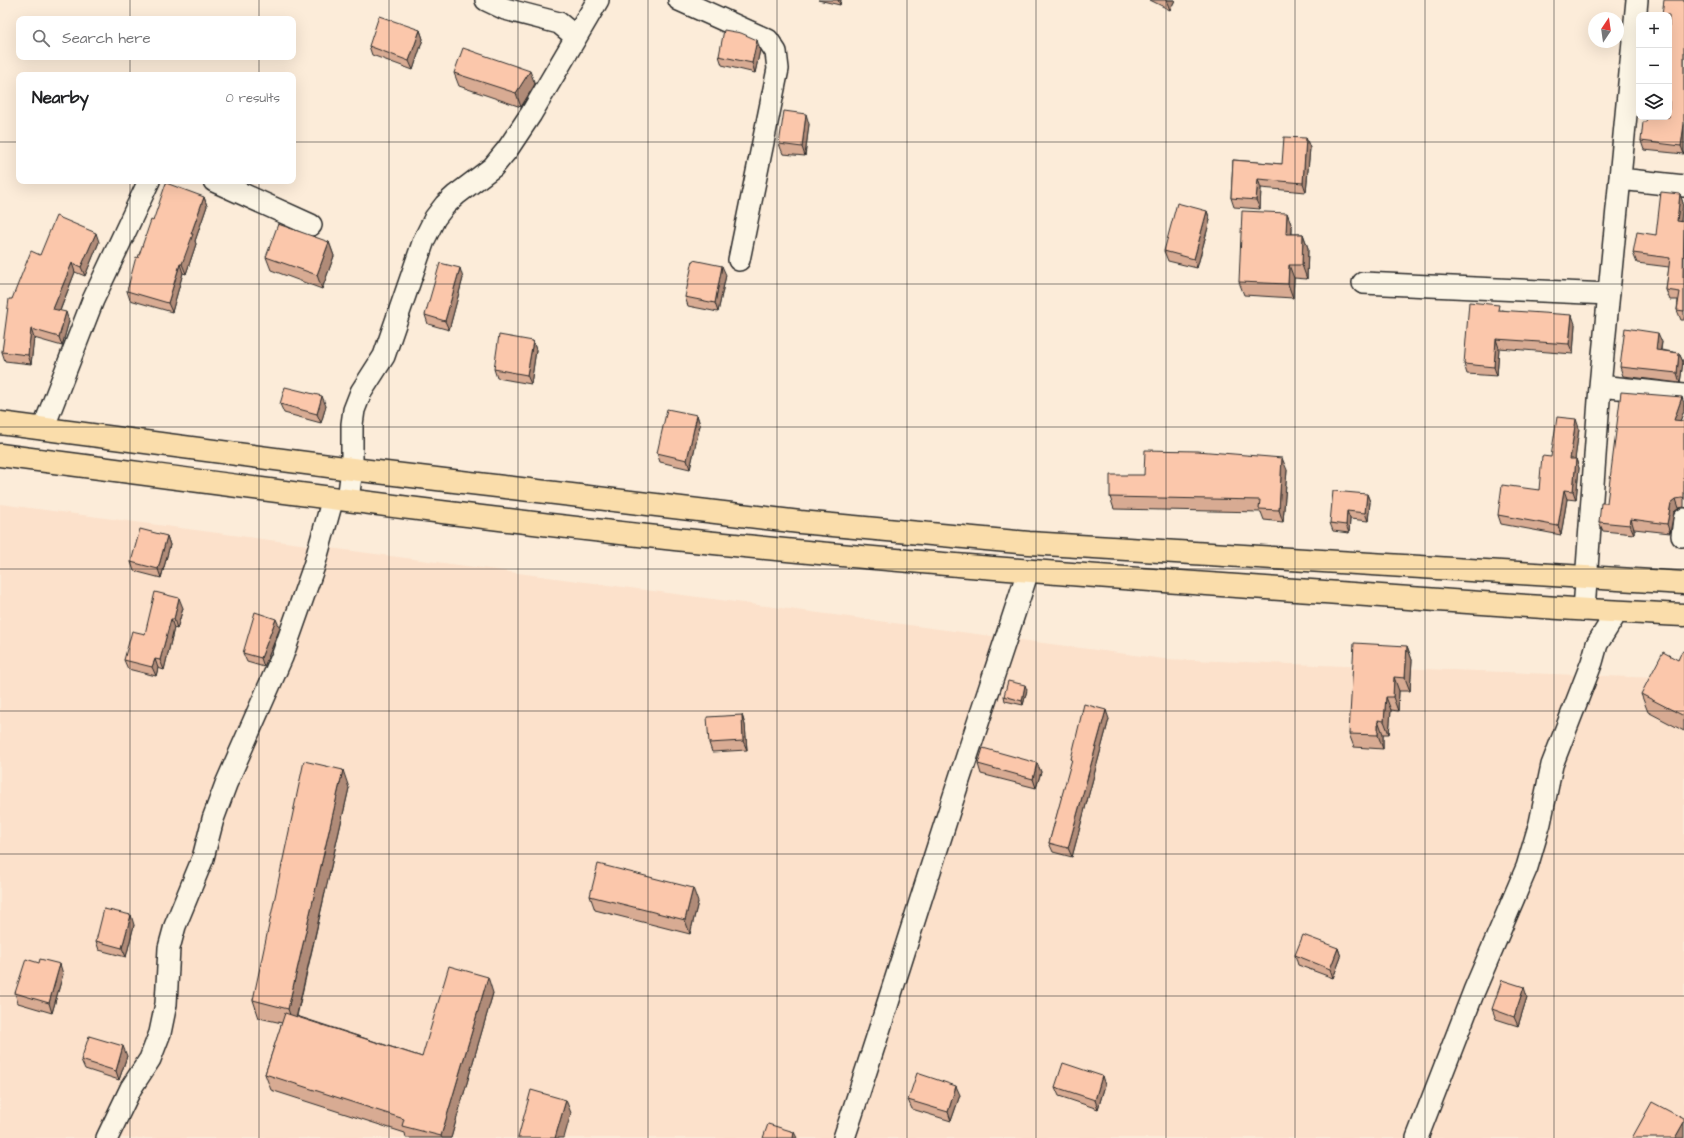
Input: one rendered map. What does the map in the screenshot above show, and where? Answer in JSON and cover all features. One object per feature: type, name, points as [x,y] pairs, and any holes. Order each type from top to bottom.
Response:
[{"type":"highway","points":[[0,423],[352,470],[800,522],[1029,543],[1684,583]]},
{"type":"highway","points":[[0,455],[341,499],[671,539],[826,554],[1028,571],[1584,610],[1684,615]]},
{"type":"street","points":[[486,0],[505,8],[559,23],[576,37]]},
{"type":"street","points":[[107,1138],[131,1088],[150,1059],[160,1033],[166,1004],[169,948],[175,926],[203,858],[213,819],[226,784],[282,657],[314,566],[352,470],[352,424],[356,404],[361,392],[384,356],[424,240],[435,218],[445,205],[493,167],[507,150],[531,114],[598,0]]},
{"type":"street","points":[[679,0],[768,40],[776,52],[778,69],[739,260]]},
{"type":"street","points":[[1584,610],[1600,386],[1637,0]]},
{"type":"street","points":[[1620,179],[1684,186]]},
{"type":"street","points":[[43,429],[93,300],[149,184]]},
{"type":"street","points":[[221,184],[311,225]]},
{"type":"street","points":[[1363,283],[1609,294]]},
{"type":"street","points":[[1600,386],[1684,395]]},
{"type":"street","points":[[844,1138],[1028,571]]},
{"type":"street","points":[[1417,1138],[1474,991],[1526,867],[1540,823],[1552,765],[1585,682],[1597,644],[1617,612]]},
{"type":"shaded area","points":[[0,504],[1164,659],[1684,679],[1684,1138],[0,1138]]},
{"type":"building","points":[[1664,0],[1684,0],[1684,124],[1681,146],[1641,141],[1643,122],[1646,122],[1646,120],[1672,120],[1672,12],[1662,12]]},
{"type":"building","points":[[379,16],[420,30],[409,61],[369,46]]},
{"type":"building","points":[[724,30],[741,33],[757,40],[752,63],[719,56]]},
{"type":"building","points":[[463,48],[530,71],[516,93],[454,73]]},
{"type":"building","points":[[784,111],[806,114],[802,147],[779,144]]},
{"type":"building","points":[[1284,137],[1306,138],[1303,183],[1258,179],[1256,200],[1231,198],[1233,160],[1282,164]]},
{"type":"building","points":[[166,184],[204,197],[191,234],[193,234],[182,264],[180,264],[168,303],[127,291],[136,257],[138,258],[151,220],[153,221]]},
{"type":"building","points":[[1661,192],[1680,194],[1677,221],[1684,222],[1684,311],[1677,310],[1680,292],[1666,290],[1670,258],[1633,253],[1637,232],[1656,235]]},
{"type":"building","points":[[1177,203],[1207,211],[1194,259],[1164,251]]},
{"type":"building","points":[[1242,211],[1287,213],[1286,234],[1303,234],[1302,265],[1289,265],[1288,284],[1239,282]]},
{"type":"building","points":[[56,216],[96,233],[81,267],[72,263],[53,309],[66,312],[59,337],[31,329],[28,355],[2,352],[9,299],[12,299],[31,251],[40,255]]},
{"type":"building","points":[[278,224],[329,242],[317,275],[266,257]]},
{"type":"building","points":[[693,260],[722,266],[715,303],[685,297]]},
{"type":"building","points":[[440,263],[460,268],[445,321],[425,315]]},
{"type":"building","points":[[1469,302],[1499,305],[1498,310],[1572,315],[1569,344],[1496,339],[1494,367],[1464,364]]},
{"type":"building","points":[[1625,328],[1658,333],[1656,350],[1679,353],[1677,373],[1620,367]]},
{"type":"building","points":[[499,335],[533,341],[527,375],[494,369]]},
{"type":"building","points":[[285,387],[322,396],[317,414],[280,404]]},
{"type":"building","points":[[1621,392],[1682,397],[1674,420],[1684,421],[1684,499],[1676,499],[1671,503],[1667,524],[1631,519],[1630,525],[1599,522],[1601,503],[1607,503]]},
{"type":"building","points":[[667,409],[697,415],[687,460],[657,453]]},
{"type":"building","points":[[1557,417],[1576,419],[1570,459],[1576,459],[1573,491],[1564,490],[1558,526],[1498,515],[1502,485],[1539,490],[1542,456],[1551,457]]},
{"type":"building","points":[[1145,450],[1197,451],[1282,458],[1279,510],[1259,509],[1260,500],[1110,497],[1110,475],[1144,475]]},
{"type":"building","points":[[1333,491],[1367,494],[1365,513],[1347,511],[1346,525],[1330,523]]},
{"type":"building","points":[[140,529],[167,536],[158,569],[131,562]]},
{"type":"building","points":[[155,592],[179,598],[174,619],[171,619],[160,660],[155,659],[152,667],[124,660],[132,631],[145,634]]},
{"type":"building","points":[[255,612],[276,619],[261,658],[243,653]]},
{"type":"building","points":[[1354,643],[1407,646],[1405,678],[1394,677],[1393,697],[1386,697],[1384,721],[1378,720],[1378,735],[1349,734]]},
{"type":"building","points":[[1682,651],[1684,652],[1684,716],[1641,694],[1663,652],[1678,660]]},
{"type":"building","points":[[1008,681],[1025,685],[1022,701],[1004,696]]},
{"type":"building","points":[[1084,704],[1106,710],[1068,848],[1049,843],[1072,759]]},
{"type":"building","points":[[742,715],[743,741],[709,743],[707,717]]},
{"type":"building","points":[[983,748],[1037,763],[1033,779],[978,764]]},
{"type":"building","points":[[304,761],[343,770],[288,1009],[253,1000]]},
{"type":"building","points":[[598,864],[693,888],[685,920],[590,896]]},
{"type":"building","points":[[104,909],[131,915],[122,948],[96,941]]},
{"type":"building","points":[[1303,935],[1338,948],[1330,969],[1295,955]]},
{"type":"building","points":[[26,959],[39,963],[40,959],[60,964],[49,1003],[15,993]]},
{"type":"building","points":[[449,966],[488,977],[441,1136],[402,1126],[404,1119],[265,1074],[285,1013],[422,1057]]},
{"type":"building","points":[[1502,980],[1524,987],[1514,1017],[1492,1009]]},
{"type":"building","points":[[89,1036],[123,1046],[116,1071],[81,1060]]},
{"type":"building","points":[[1063,1063],[1102,1076],[1095,1100],[1055,1087]]},
{"type":"building","points":[[917,1073],[956,1086],[948,1112],[908,1100]]},
{"type":"building","points":[[531,1090],[566,1100],[555,1138],[518,1138]]},
{"type":"building","points":[[1652,1102],[1684,1119],[1684,1122],[1675,1138],[1632,1138]]},
{"type":"building","points":[[768,1124],[794,1132],[793,1138],[763,1138]]}]
